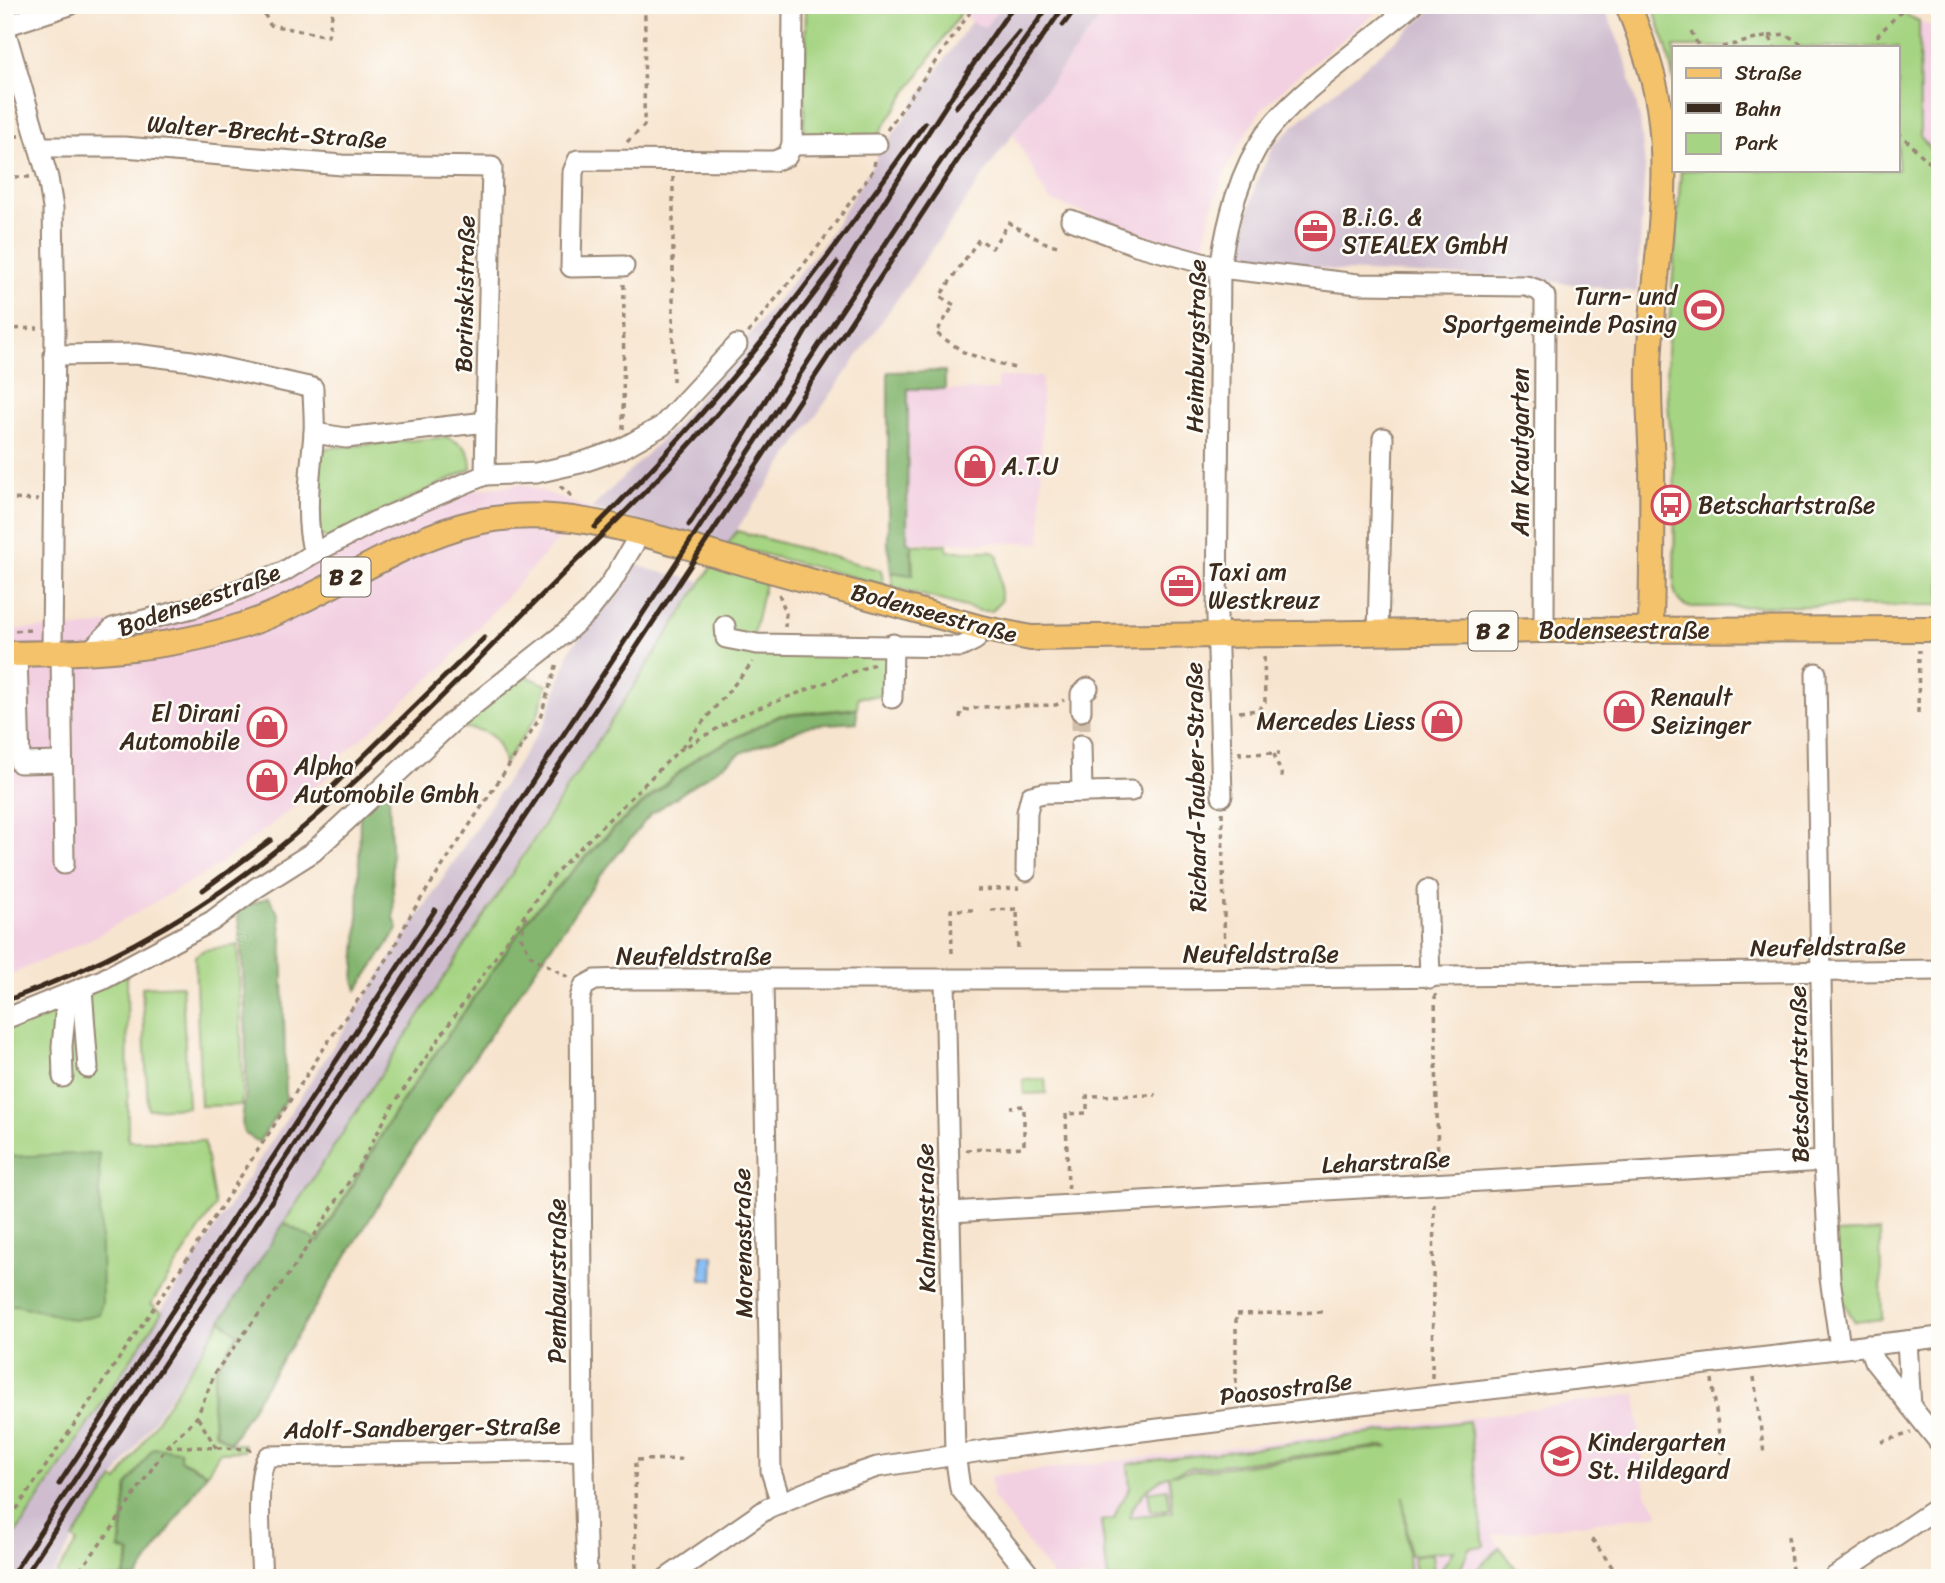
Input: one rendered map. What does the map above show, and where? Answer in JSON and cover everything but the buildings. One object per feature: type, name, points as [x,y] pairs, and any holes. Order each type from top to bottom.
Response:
[{"type":"main road","points":[[1629,5],[1654,81],[1663,151],[1663,185],[1648,391],[1652,492],[1651,630]]},
{"type":"main road","name":"Bodenseestraße","points":[[11,653],[55,645],[89,652],[153,647],[208,636],[261,618],[309,597],[423,538],[478,522],[540,516],[582,520],[640,534],[981,628],[1011,635],[1054,639],[1544,630],[1940,629]]},
{"type":"street","points":[[64,864],[62,762],[55,645],[53,208],[48,178],[5,28],[70,5]]},
{"type":"street","name":"Heimburgstraße","points":[[1217,636],[1220,268],[1224,239],[1235,200],[1256,150],[1267,132],[1289,107],[1412,5]]},
{"type":"street","points":[[624,266],[571,267],[573,172],[578,160],[774,161],[787,156],[792,145],[793,6]]},
{"type":"street","points":[[792,145],[877,144]]},
{"type":"street","name":"Walter-Brecht-Straße","points":[[38,147],[124,147],[342,164],[492,167]]},
{"type":"street","name":"Borinskistraße","points":[[485,475],[492,167]]},
{"type":"street","name":"Am Krautgarten","points":[[1071,220],[1136,246],[1220,268],[1358,284],[1526,286],[1538,290],[1545,297],[1544,630]]},
{"type":"street","name":"Bodenseestraße","points":[[89,652],[113,628],[196,607],[283,572],[376,521],[485,475],[536,472],[580,463],[623,448],[662,426],[737,345]]},
{"type":"street","points":[[54,355],[135,354],[192,361],[313,388],[310,542],[314,553]]},
{"type":"street","points":[[314,433],[346,438],[486,422]]},
{"type":"street","points":[[1378,633],[1383,439]]},
{"type":"street","points":[[5,1019],[74,992],[212,921],[256,888],[313,852],[451,723],[589,611],[611,583],[640,534]]},
{"type":"street","points":[[725,626],[726,638],[767,644],[893,653],[961,647],[975,640],[981,628]]},
{"type":"street","name":"Richard-Tauber-Straße","points":[[1217,636],[1222,796]]},
{"type":"street","points":[[11,653],[20,763],[62,762]]},
{"type":"street","points":[[892,698],[893,653]]},
{"type":"street","name":"Betschartstraße","points":[[1816,673],[1824,1161],[1830,1278],[1840,1347]]},
{"type":"street","points":[[1081,745],[1082,792]]},
{"type":"street","points":[[1026,871],[1027,812],[1031,796],[1131,791]]},
{"type":"street","points":[[1427,890],[1432,978]]},
{"type":"street","name":"Neufeldstraße","points":[[584,986],[595,981],[627,979],[945,981],[1432,978],[1940,970]]},
{"type":"street","name":"Morenastraße","points":[[763,980],[771,1471],[781,1503]]},
{"type":"street","name":"Kalmanstraße","points":[[945,981],[955,1454],[960,1488],[1032,1578]]},
{"type":"street","name":"Pembaurstraße","points":[[584,986],[580,998],[583,1450],[587,1578]]},
{"type":"street","points":[[74,992],[88,1068]]},
{"type":"street","points":[[63,1077],[62,1046],[74,992]]},
{"type":"street","name":"Leharstraße","points":[[951,1212],[1824,1161]]},
{"type":"street","name":"Paosostraße","points":[[667,1578],[768,1508],[823,1485],[877,1468],[955,1454],[1433,1395],[1940,1337]]},
{"type":"street","points":[[1907,1341],[1911,1407]]},
{"type":"street","points":[[1868,1345],[1874,1361],[1940,1443]]},
{"type":"street","name":"Adolf-Sandberger-Straße","points":[[264,1460],[278,1454],[583,1450]]},
{"type":"street","points":[[262,1578],[260,1477],[264,1460]]},
{"type":"street","points":[[1833,1578],[1940,1506]]},
{"type":"path","points":[[260,5],[270,24],[328,36],[334,5]]},
{"type":"path","points":[[629,138],[644,126],[645,5]]},
{"type":"path","points":[[737,345],[821,243],[874,169],[877,144],[969,14],[971,5]]},
{"type":"path","points":[[1879,46],[1878,35],[1906,5]]},
{"type":"path","points":[[699,7],[793,6]]},
{"type":"path","points":[[1691,31],[1698,46]]},
{"type":"path","points":[[1727,46],[1785,34],[1805,46]]},
{"type":"path","points":[[1769,36],[1774,46]]},
{"type":"path","points":[[1899,133],[1934,167],[1940,181]]},
{"type":"path","points":[[673,171],[673,381]]},
{"type":"path","points":[[5,177],[48,178]]},
{"type":"path","points":[[1014,368],[965,353],[936,333],[954,305],[940,296],[979,239],[992,248],[1009,223],[1043,242],[1061,247]]},
{"type":"path","points":[[623,448],[624,266]]},
{"type":"path","points":[[5,329],[55,328]]},
{"type":"path","points":[[552,481],[577,501]]},
{"type":"path","points":[[5,499],[53,500]]},
{"type":"path","points":[[74,1578],[113,1527],[167,1446],[197,1417],[216,1371],[294,1267],[361,1163],[390,1108],[542,890],[561,867],[678,751],[786,625],[786,613],[769,570]]},
{"type":"path","points":[[5,631],[55,645]]},
{"type":"path","points":[[5,1526],[193,1250],[330,1039],[390,955],[411,914],[540,718],[566,632]]},
{"type":"path","points":[[1918,713],[1919,648]]},
{"type":"path","points":[[1239,722],[1239,710],[1259,710],[1265,702],[1264,652]]},
{"type":"path","points":[[678,751],[741,715],[879,662],[893,653]]},
{"type":"path","points":[[960,718],[961,711],[981,707],[1056,705],[1072,695],[1083,698]]},
{"type":"path","points":[[1240,743],[1240,754],[1280,753]]},
{"type":"path","points":[[1274,753],[1283,779]]},
{"type":"path","name":"Richard-Tauber-Straße","points":[[1222,796],[1225,979]]},
{"type":"path","points":[[976,890],[1027,888],[1026,871]]},
{"type":"path","points":[[991,910],[1017,909],[1018,953]]},
{"type":"path","points":[[952,953],[951,910],[978,910]]},
{"type":"path","points":[[527,913],[521,937],[531,956],[584,986]]},
{"type":"path","points":[[1432,978],[1437,1184],[1434,1200],[1433,1395]]},
{"type":"path","points":[[1068,1198],[1066,1114],[1087,1113],[1087,1096],[1156,1095]]},
{"type":"path","points":[[960,1151],[1024,1147],[1024,1106],[1010,1107]]},
{"type":"path","points":[[1236,1404],[1236,1314],[1326,1312]]},
{"type":"path","points":[[1755,1378],[1764,1454]]},
{"type":"path","points":[[1713,1385],[1722,1458]]},
{"type":"path","points":[[197,1417],[217,1449]]},
{"type":"path","points":[[1881,1442],[1910,1433]]},
{"type":"path","points":[[167,1446],[248,1449],[264,1460]]},
{"type":"path","points":[[636,1578],[635,1460],[685,1459]]},
{"type":"path","points":[[1788,1536],[1793,1578]]},
{"type":"path","points":[[1591,1539],[1620,1578]]},
{"type":"shaded area","points":[[959,5],[1003,5],[985,27],[971,22]]},
{"type":"shaded area","points":[[1003,5],[1110,5],[1013,133],[726,545],[591,509],[674,427],[825,242],[877,157],[971,22],[985,27]]},
{"type":"shaded area","points":[[1110,5],[1385,5],[1295,78],[1261,110],[1225,172],[1210,214],[1202,249],[1138,233],[1049,200],[1013,133]]},
{"type":"shaded area","points":[[1438,5],[1603,5],[1624,54],[1640,119],[1645,168],[1637,292],[1523,278],[1339,271],[1247,257],[1240,247],[1256,183],[1273,146]]},
{"type":"shaded area","points":[[1919,21],[1940,30],[1940,163],[1920,136]]},
{"type":"shaded area","name":"A.T.U","points":[[997,377],[1042,377],[1041,543],[907,542],[909,389],[997,390]]},
{"type":"shaded area","points":[[522,484],[591,509],[544,555],[442,668],[330,766],[331,773],[294,807],[216,867],[89,940],[5,977],[5,629],[78,628],[205,610],[413,510],[469,491]]},
{"type":"shaded area","points":[[631,563],[700,581],[667,636],[551,810],[221,1321],[73,1539],[51,1578],[5,1578],[5,1550],[545,722],[570,650]]},
{"type":"shaded area","points":[[1636,1394],[1646,1494],[1660,1514],[1492,1535],[1523,1578],[1054,1578],[993,1498],[990,1476],[1475,1417]]},
{"type":"green space","points":[[806,5],[966,5],[877,136],[804,136]]},
{"type":"green space","points":[[1652,5],[1885,5],[1919,21],[1920,136],[1940,163],[1940,605],[1689,607],[1677,598],[1674,589],[1675,488],[1667,391],[1667,353],[1681,172],[1899,172],[1899,46],[1672,46],[1672,73]]},
{"type":"green space","points":[[945,371],[945,389],[908,389],[907,542],[911,543],[912,575],[891,572],[888,543],[888,372]]},
{"type":"green space","points":[[447,437],[466,449],[471,469],[327,539],[319,534],[318,449]]},
{"type":"green space","points":[[737,531],[881,570],[884,585],[727,545]]},
{"type":"green space","points":[[947,544],[947,551],[992,551],[998,556],[1001,601],[992,611],[980,611],[893,587],[891,572],[913,575],[912,545]]},
{"type":"green space","points":[[712,566],[765,583],[751,646],[887,646],[889,696],[858,697],[857,708],[780,715],[698,756],[613,828],[531,915],[395,1111],[318,1242],[284,1223]]},
{"type":"green space","points":[[519,673],[547,685],[537,716],[504,764],[498,745],[489,734],[455,727]]},
{"type":"green space","points":[[857,709],[857,722],[811,725],[741,753],[650,815],[599,877],[434,1116],[230,1443],[215,1432],[212,1402],[216,1369],[238,1334],[221,1320],[284,1223],[319,1242],[396,1111],[531,915],[614,829],[698,757],[780,716]]},
{"type":"green space","points":[[382,792],[389,795],[394,918],[398,929],[357,990],[354,980],[360,812]]},
{"type":"green space","points":[[269,897],[279,915],[282,939],[286,1100],[259,1142],[244,1133],[243,1127],[246,1091],[245,1019],[237,910]]},
{"type":"green space","points":[[238,945],[243,1089],[241,1105],[201,1106],[195,956],[204,950]]},
{"type":"green space","points":[[127,974],[128,1141],[204,1141],[215,1206],[151,1304],[162,1312],[5,1550],[5,1023]]},
{"type":"green space","points":[[182,985],[188,1107],[148,1109],[142,987]]},
{"type":"green space","points":[[1045,1079],[1046,1093],[1024,1094],[1023,1080]]},
{"type":"green space","points":[[99,1153],[102,1302],[99,1314],[74,1320],[17,1305],[5,1306],[5,1157]]},
{"type":"green space","points":[[1880,1231],[1882,1319],[1855,1322],[1842,1300],[1836,1233]]},
{"type":"green space","points":[[221,1321],[238,1333],[216,1368],[212,1402],[214,1432],[230,1444],[244,1444],[244,1451],[220,1452],[207,1473],[180,1459],[180,1451],[153,1448],[127,1486],[119,1549],[130,1553],[123,1578],[54,1578],[77,1542],[73,1539],[114,1479],[118,1481]]},
{"type":"green space","points":[[1469,1421],[1484,1546],[1469,1548],[1454,1578],[1435,1578],[1454,1550],[1410,1555],[1403,1496],[1410,1578],[1108,1578],[1101,1521],[1114,1519],[1130,1489],[1128,1464]],"holes":[[[1389,1447],[1171,1474],[1186,1469]],[[1169,1475],[1173,1512],[1129,1517],[1144,1492]]]},
{"type":"green space","points":[[153,1448],[180,1451],[180,1460],[207,1473],[137,1578],[124,1578],[131,1553],[120,1549],[127,1486]]},
{"type":"green space","points":[[1167,1489],[1170,1509],[1151,1511],[1148,1492]]},
{"type":"green space","points":[[1500,1547],[1523,1578],[1468,1578]]},
{"type":"green space","points":[[1432,1554],[1434,1574],[1415,1577],[1413,1557]]},
{"type":"water","points":[[701,1255],[714,1255],[713,1280],[701,1280]]},
{"type":"tunnel","points":[[1081,711],[1081,745]]},
{"type":"railway","points":[[689,525],[886,200],[1014,5]]},
{"type":"railway","points":[[10,1578],[920,191],[1049,5]]},
{"type":"railway","points":[[23,1578],[984,120],[1065,5]]},
{"type":"railway","points":[[1063,25],[1078,5]]},
{"type":"railway","points":[[956,107],[1019,32]]},
{"type":"railway","points":[[595,527],[694,422],[765,338],[925,123]]},
{"type":"railway","points":[[5,1001],[101,961],[192,910],[249,871],[323,810],[428,711],[672,464],[749,377],[837,263]]},
{"type":"railway","points":[[319,800],[484,638]]},
{"type":"railway","points":[[203,890],[271,840]]},
{"type":"railway","points":[[59,1484],[435,910]]},
{"type":"place","name":"B.i.G. & STEALEX GmbH","points":[[1315,231]]},
{"type":"place","name":"Turn- und Sportgemeinde Pasing","points":[[1704,310]]},
{"type":"place","name":"A.T.U","points":[[975,466]]},
{"type":"place","name":"Betschartstraße","points":[[1671,505]]},
{"type":"place","name":"Taxi am Westkreuz","points":[[1181,586]]},
{"type":"place","name":"Renault Seizinger","points":[[1624,711]]},
{"type":"place","name":"Mercedes Liess","points":[[1442,721]]},
{"type":"place","name":"El Dirani Automobile","points":[[267,727]]},
{"type":"place","name":"Alpha Automobile Gmbh","points":[[267,780]]},
{"type":"place","name":"Kindergarten St. Hildegard","points":[[1561,1456]]}]
